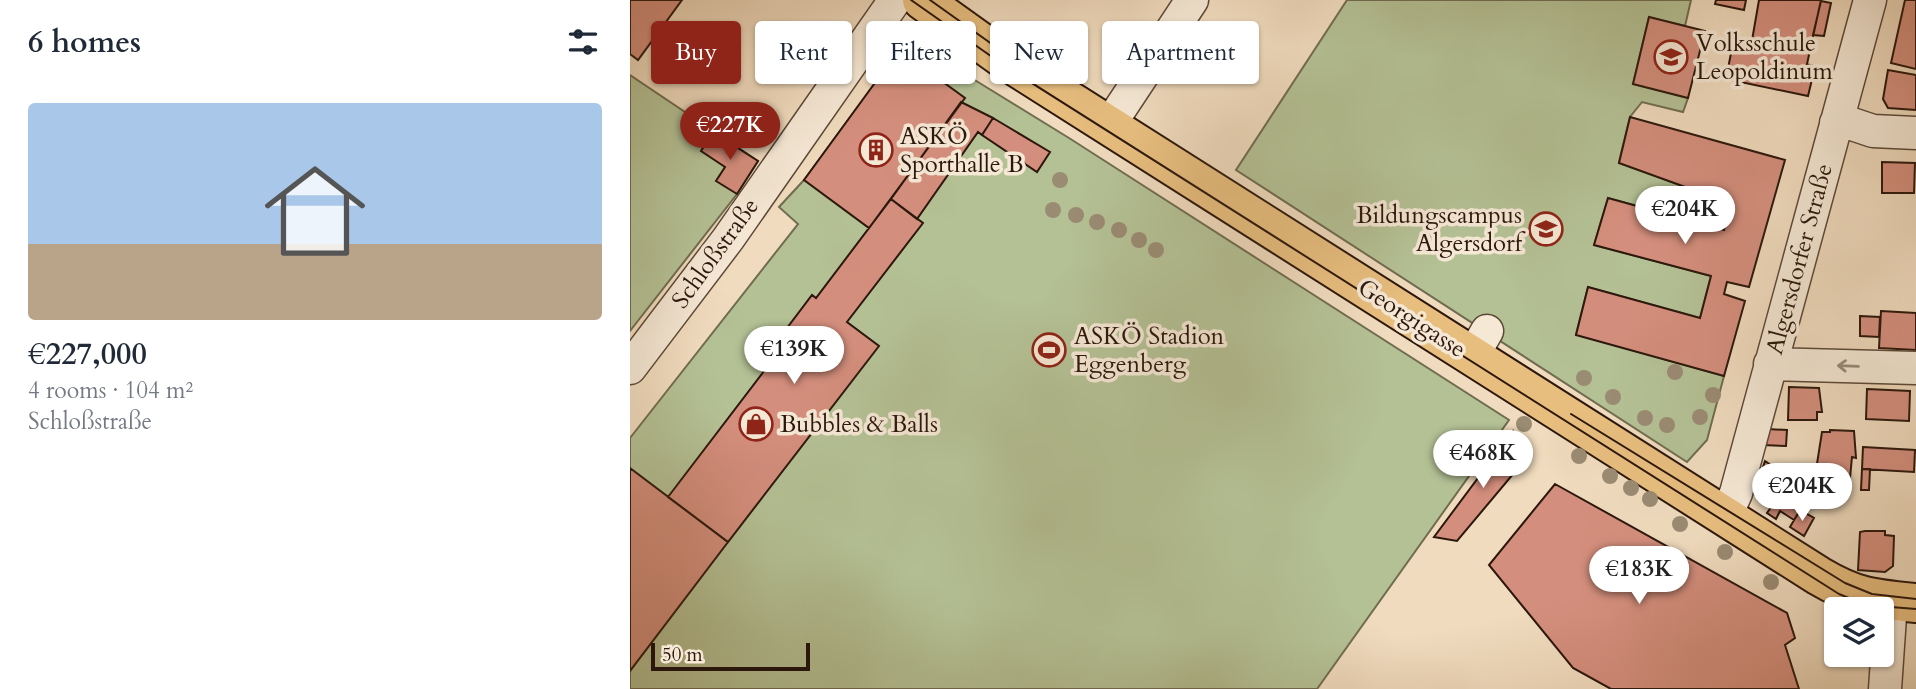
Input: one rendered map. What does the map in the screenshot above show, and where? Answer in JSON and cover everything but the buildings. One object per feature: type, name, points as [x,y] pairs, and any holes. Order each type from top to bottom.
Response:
[{"type":"main road","name":"Georgigasse","points":[[922,0],[1007,61],[1480,344],[1725,517],[1852,594],[1904,602]]},
{"type":"street","name":"Schloßstraße","points":[[630,368],[728,239],[895,0]]},
{"type":"street","points":[[1110,124],[1192,0]]},
{"type":"street","name":"Algersdorfer Straße","points":[[1725,517],[1736,493],[1870,0]]},
{"type":"street","points":[[1836,123],[1852,124],[1872,131],[1916,133]]},
{"type":"street","points":[[1770,364],[1916,369]]},
{"type":"street","points":[[1885,689],[1904,602]]},
{"type":"green space","name":"Bildungscampus Algersdorf","points":[[1347,0],[1691,0],[1685,26],[1649,17],[1633,84],[1688,98],[1683,112],[1642,102],[1630,117],[1619,162],[1732,201],[1724,230],[1608,198],[1594,245],[1711,276],[1700,318],[1588,287],[1576,334],[1724,376],[1707,440],[1687,462],[1236,170]]},
{"type":"green space","points":[[630,75],[758,161],[737,194],[630,331]]},
{"type":"green space","name":"ASKÖ Stadion Eggenberg","points":[[976,81],[1509,420],[1317,689],[630,689],[630,438],[798,224],[779,207],[804,180],[875,84],[976,84]]},
{"type":"tram line","points":[[911,0],[1005,66],[1839,594],[1866,605],[1916,609]]},
{"type":"tram line","points":[[930,0],[990,43]]},
{"type":"tram line","points":[[1571,414],[1845,583],[1872,594],[1916,599]]},
{"type":"place","name":"Volksschule Leopoldinum","points":[[1671,57]]},
{"type":"place","name":"ASKÖ Sporthalle B","points":[[876,150]]},
{"type":"place","name":"Bildungscampus Algersdorf","points":[[1546,229]]},
{"type":"place","name":"ASKÖ Stadion Eggenberg","points":[[1049,350]]},
{"type":"place","name":"Bubbles & Balls","points":[[756,424]]}]
